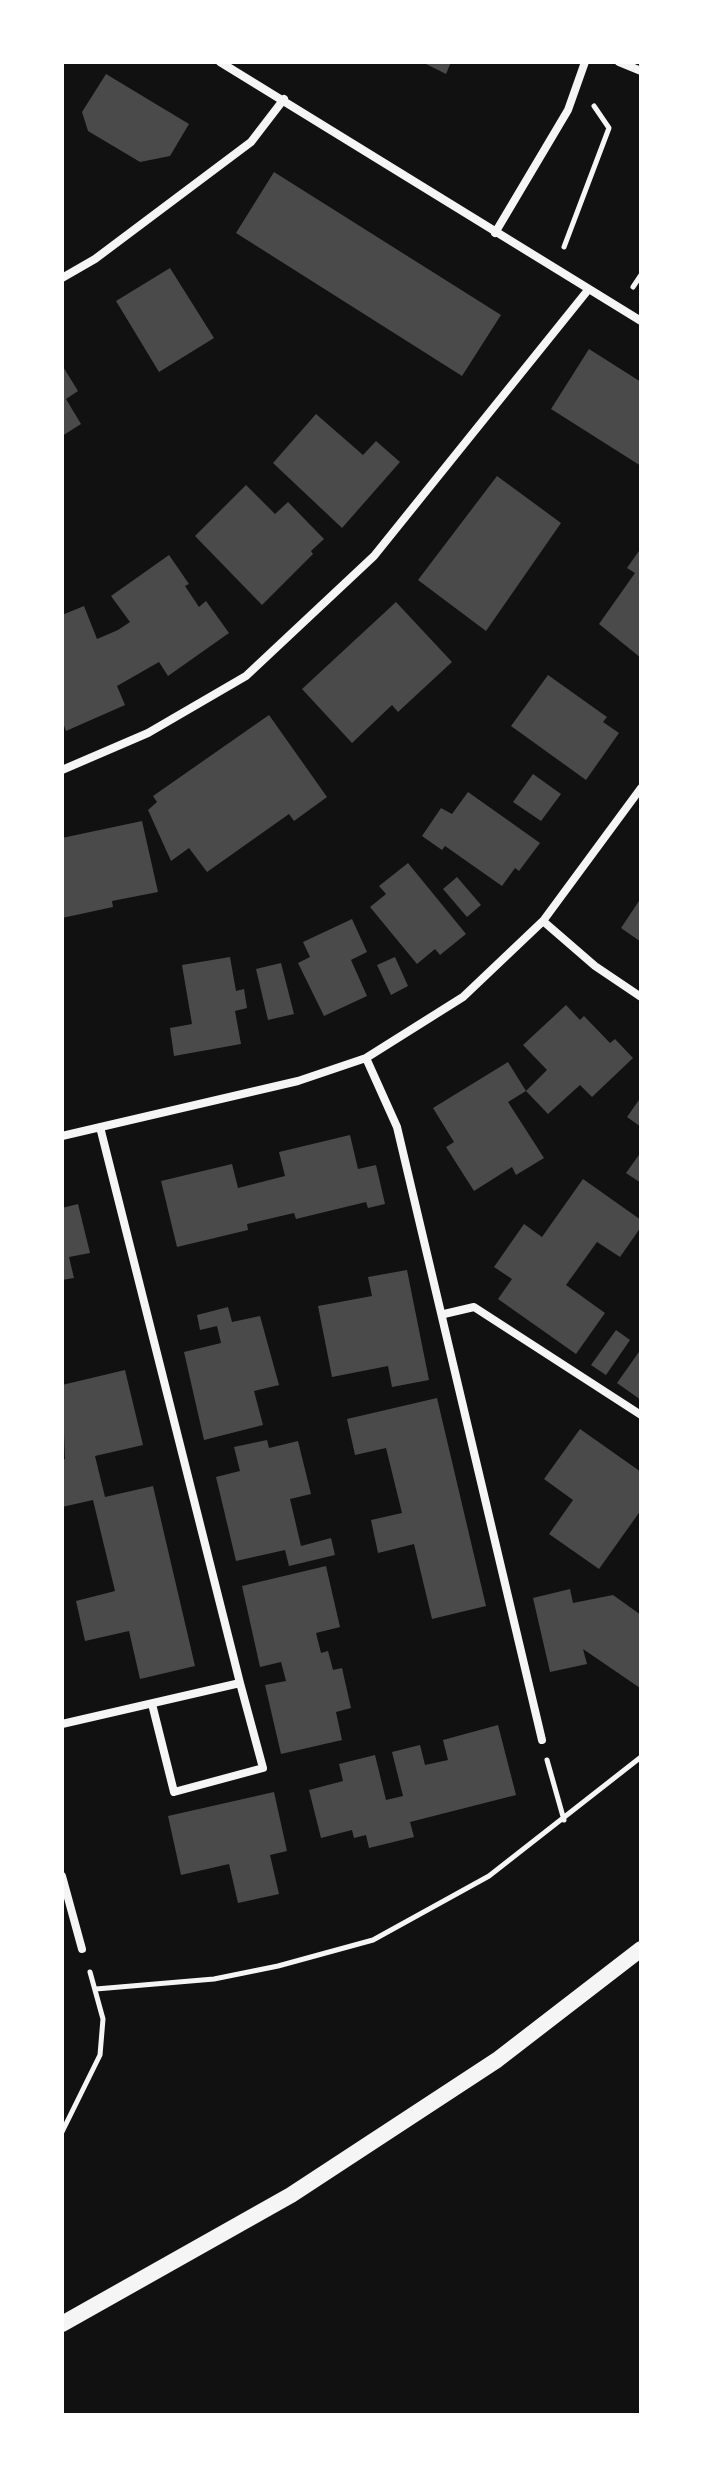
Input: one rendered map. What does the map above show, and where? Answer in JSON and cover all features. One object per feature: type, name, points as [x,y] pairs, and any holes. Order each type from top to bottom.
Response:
[{"type":"main road","points":[[62,2324],[291,2195],[497,2060],[641,1949]]},
{"type":"street","points":[[220,62],[641,321]]},
{"type":"street","points":[[495,233],[568,110],[585,62]]},
{"type":"street","points":[[619,62],[641,71]]},
{"type":"street","points":[[62,278],[95,259],[251,142],[284,99]]},
{"type":"street","points":[[62,770],[148,733],[246,676],[374,556],[588,290]]},
{"type":"street","points":[[62,1136],[298,1081],[366,1058],[463,997],[543,921],[641,788]]},
{"type":"street","points":[[543,921],[595,966],[641,997]]},
{"type":"street","points":[[366,1058],[397,1127],[444,1314],[542,1740]]},
{"type":"street","points":[[100,1127],[263,1768],[174,1792],[152,1704]]},
{"type":"street","points":[[444,1314],[474,1307],[641,1415]]},
{"type":"street","points":[[62,1724],[240,1683]]},
{"type":"street","points":[[62,1876],[82,1949]]},
{"type":"path","points":[[555,270],[609,128],[578,82]]},
{"type":"path","points":[[542,1740],[564,1821]]},
{"type":"path","points":[[62,2132],[100,2055],[103,2019],[96,1989],[214,1979],[278,1966],[373,1940],[489,1876],[564,1821],[641,1757]]},
{"type":"building","points":[[422,62],[451,62],[446,74]]},
{"type":"building","points":[[106,74],[189,124],[170,156],[140,162],[88,131],[82,112]]},
{"type":"building","points":[[274,172],[501,315],[462,376],[236,233]]},
{"type":"building","points":[[170,268],[214,338],[159,372],[116,301]]},
{"type":"building","points":[[589,349],[641,382],[641,466],[551,409]]},
{"type":"building","points":[[62,365],[78,391],[66,399],[81,424],[62,436]]},
{"type":"building","points":[[316,414],[363,455],[376,441],[400,462],[342,528],[273,463]]},
{"type":"building","points":[[497,476],[561,523],[486,631],[418,580]]},
{"type":"building","points":[[246,485],[275,514],[288,502],[324,539],[262,605],[195,536]]},
{"type":"building","points":[[641,548],[641,658],[599,624],[635,573],[627,568]]},
{"type":"building","points":[[169,555],[189,584],[185,586],[199,607],[206,601],[229,633],[168,676],[159,662],[117,686],[125,705],[66,731],[62,720],[62,615],[84,606],[97,639],[118,630],[130,622],[111,596]]},
{"type":"building","points":[[396,602],[452,662],[398,712],[392,705],[352,743],[302,689]]},
{"type":"building","points":[[548,675],[607,717],[603,722],[619,733],[586,780],[511,726]]},
{"type":"building","points":[[269,715],[327,797],[294,821],[289,814],[207,872],[189,848],[171,861],[148,810],[157,802],[153,796]]},
{"type":"building","points":[[533,774],[561,794],[541,821],[513,802]]},
{"type":"building","points":[[468,792],[540,843],[519,871],[515,868],[502,886],[445,846],[442,850],[422,836],[441,808],[452,814]]},
{"type":"building","points":[[142,821],[158,892],[112,901],[113,907],[62,918],[62,838]]},
{"type":"building","points":[[408,863],[466,934],[440,955],[435,949],[417,964],[370,907],[386,894],[379,886]]},
{"type":"building","points":[[457,877],[481,905],[467,917],[443,889]]},
{"type":"building","points":[[641,898],[641,942],[621,928]]},
{"type":"building","points":[[352,919],[367,952],[351,960],[367,996],[324,1016],[298,963],[310,957],[303,942]]},
{"type":"building","points":[[230,957],[236,991],[244,989],[247,1008],[235,1011],[241,1044],[174,1056],[170,1028],[192,1024],[182,965]]},
{"type":"building","points":[[395,957],[408,986],[391,995],[377,965]]},
{"type":"building","points":[[281,963],[294,1014],[268,1020],[256,969]]},
{"type":"building","points":[[566,1005],[580,1020],[584,1016],[610,1043],[615,1039],[633,1058],[592,1097],[580,1085],[548,1114],[526,1091],[547,1070],[523,1045]]},
{"type":"building","points":[[508,1062],[526,1091],[508,1102],[544,1158],[516,1175],[512,1167],[474,1191],[446,1147],[454,1142],[433,1108]]},
{"type":"building","points":[[641,1097],[641,1127],[627,1117]]},
{"type":"building","points":[[350,1135],[358,1169],[376,1165],[385,1204],[368,1208],[366,1202],[296,1219],[294,1213],[247,1224],[248,1230],[177,1247],[161,1181],[232,1164],[238,1188],[285,1176],[279,1152]]},
{"type":"building","points":[[641,1152],[641,1183],[626,1173]]},
{"type":"building","points":[[583,1179],[641,1220],[641,1227],[620,1257],[597,1242],[566,1285],[605,1313],[576,1354],[498,1299],[512,1279],[494,1267],[524,1224],[542,1237]]},
{"type":"building","points":[[78,1204],[90,1253],[69,1257],[74,1278],[62,1280],[62,1208]]},
{"type":"building","points":[[407,1270],[429,1380],[392,1387],[388,1366],[332,1377],[318,1306],[372,1296],[368,1277]]},
{"type":"building","points":[[228,1307],[232,1322],[260,1316],[279,1385],[254,1391],[263,1425],[204,1440],[184,1352],[221,1343],[217,1326],[200,1330],[197,1315]]},
{"type":"building","points":[[616,1330],[630,1340],[606,1375],[591,1365]]},
{"type":"building","points":[[641,1349],[641,1400],[617,1383]]},
{"type":"building","points":[[125,1370],[143,1445],[95,1456],[105,1497],[153,1486],[195,1666],[140,1679],[129,1631],[85,1641],[76,1601],[115,1591],[93,1500],[62,1507],[62,1460],[65,1459],[62,1385]]},
{"type":"building","points":[[437,1398],[486,1606],[432,1619],[414,1544],[378,1553],[371,1520],[402,1513],[386,1448],[355,1455],[347,1419]]},
{"type":"building","points":[[580,1429],[641,1472],[641,1510],[599,1569],[549,1534],[573,1500],[544,1479]]},
{"type":"building","points":[[267,1440],[269,1448],[298,1441],[311,1494],[290,1499],[301,1546],[331,1538],[335,1555],[289,1566],[285,1550],[236,1561],[216,1477],[240,1471],[234,1447]]},
{"type":"building","points":[[326,1566],[340,1627],[316,1633],[321,1653],[328,1651],[333,1670],[342,1668],[351,1708],[336,1712],[342,1740],[281,1754],[265,1685],[286,1681],[281,1662],[260,1667],[242,1586]]},
{"type":"building","points":[[570,1589],[573,1603],[613,1595],[641,1615],[640,1688],[583,1649],[587,1664],[550,1672],[533,1598]]},
{"type":"building","points":[[498,1725],[516,1795],[410,1822],[414,1837],[369,1848],[366,1835],[354,1838],[352,1830],[321,1838],[309,1790],[343,1781],[339,1764],[375,1755],[386,1800],[403,1796],[392,1752],[420,1745],[425,1765],[448,1760],[443,1740]]},
{"type":"building","points":[[274,1792],[287,1851],[270,1855],[279,1894],[238,1903],[229,1864],[181,1875],[168,1816]]}]
